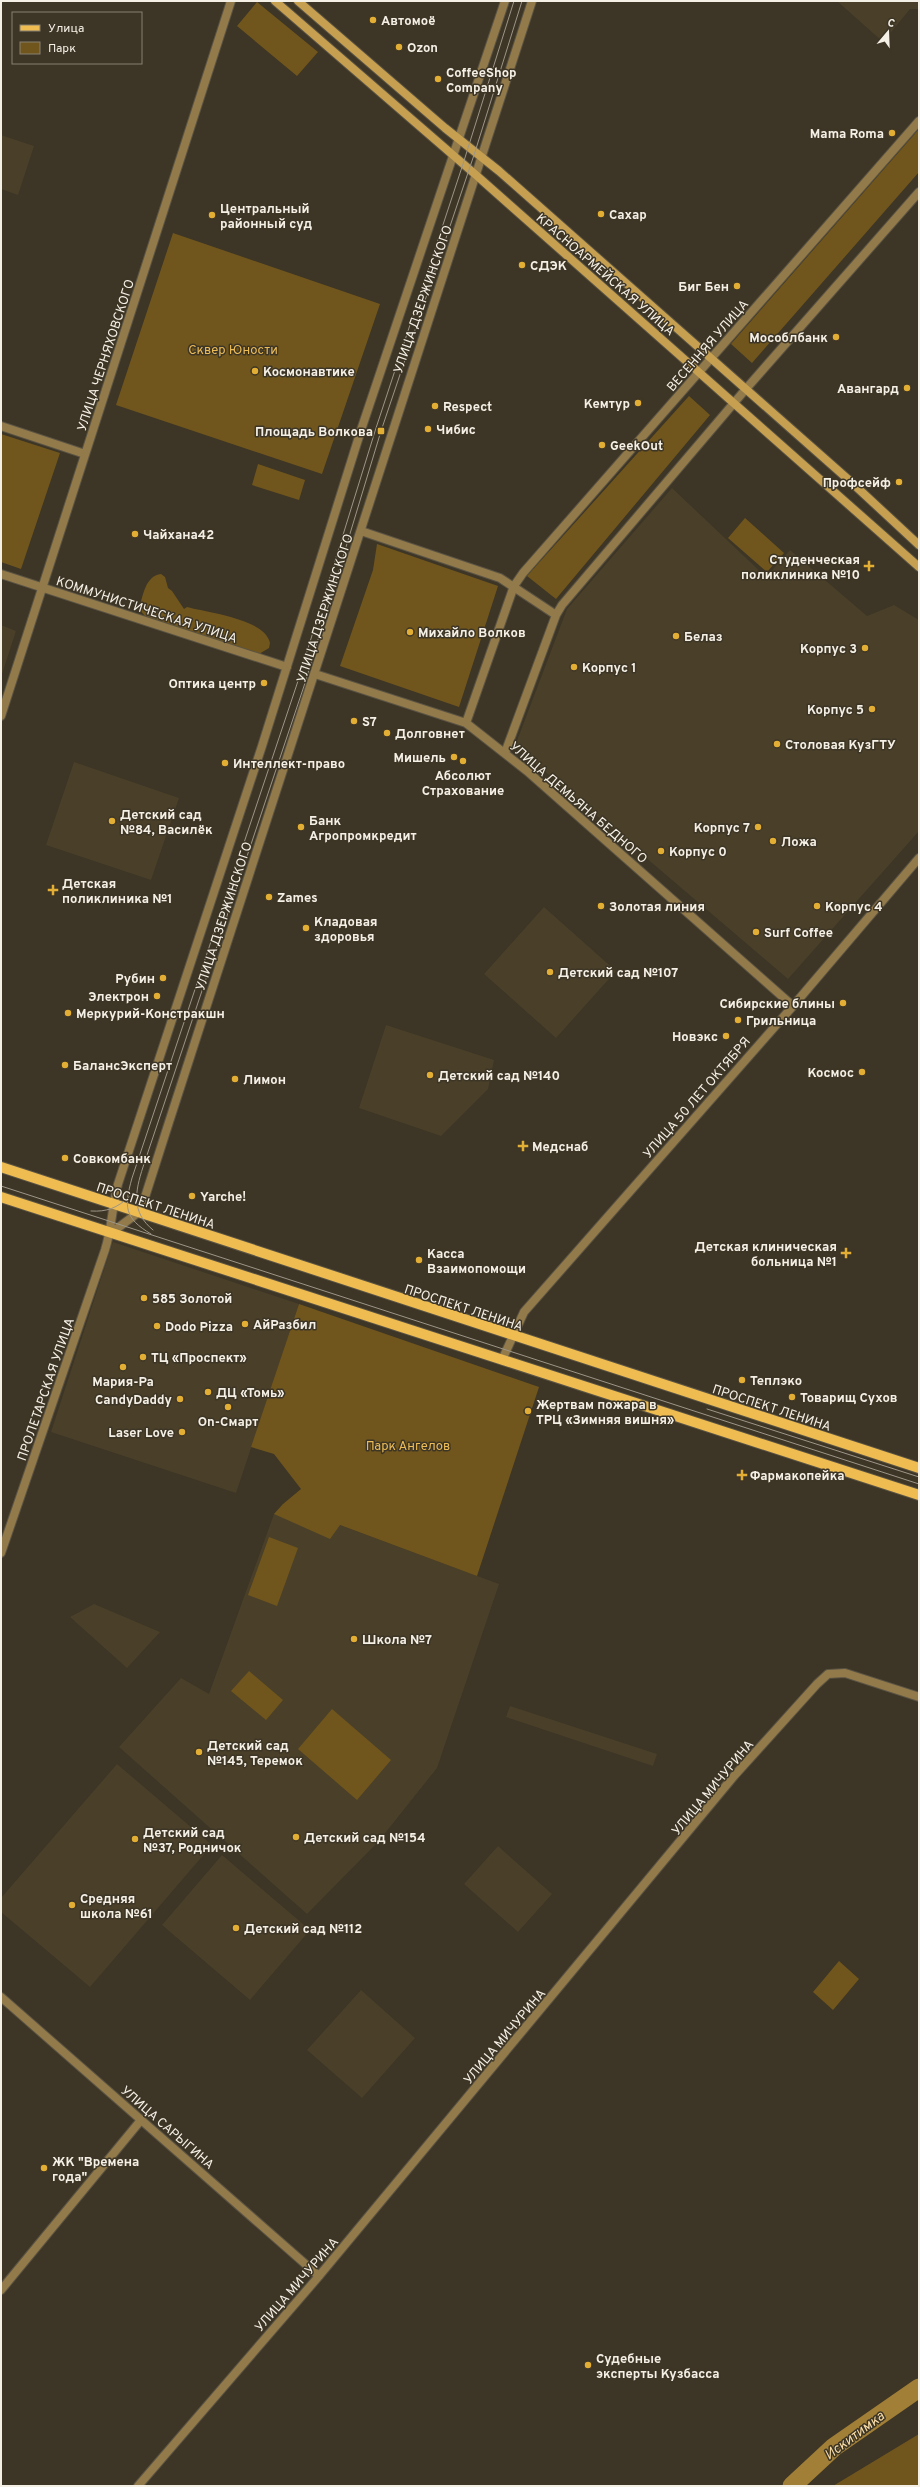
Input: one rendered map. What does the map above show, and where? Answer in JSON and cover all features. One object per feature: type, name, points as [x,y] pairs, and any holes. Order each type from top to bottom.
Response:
[{"type":"main road","name":"КРАСНОАРМЕЙСКАЯ УЛИЦА","points":[[275,1],[476,175],[919,567]]},
{"type":"main road","name":"КРАСНОАРМЕЙСКАЯ УЛИЦА","points":[[298,1],[459,140],[482,158],[850,481],[919,545]]},
{"type":"main road","name":"ПРОСПЕКТ ЛЕНИНА","points":[[1,1167],[512,1336],[919,1468]]},
{"type":"main road","points":[[1,1196],[919,1495]]},
{"type":"street","name":"УЛИЦА ЧЕРНЯХОВСКОГО","points":[[1,716],[231,1]]},
{"type":"street","name":"УЛИЦА ДЗЕРЖИНСКОГО","points":[[111,1233],[112,1204],[360,435],[505,1]]},
{"type":"street","name":"УЛИЦА ДЗЕРЖИНСКОГО","points":[[139,1212],[315,674],[361,531],[390,434],[482,158],[532,1]]},
{"type":"street","name":"ВЕСЕННЯЯ УЛИЦА","points":[[466,723],[514,586],[710,359],[919,121]]},
{"type":"street","points":[[505,753],[556,615],[745,390],[919,192]]},
{"type":"street","points":[[1,426],[85,454]]},
{"type":"street","points":[[361,531],[500,578],[556,615]]},
{"type":"street","name":"КОММУНИСТИЧЕСКАЯ УЛИЦА","points":[[1,574],[286,667]]},
{"type":"street","name":"УЛИЦА ДЕМЬЯНА БЕДНОГО","points":[[315,674],[466,723],[505,753],[793,1006]]},
{"type":"street","name":"УЛИЦА 50 ЛЕТ ОКТЯБРЯ","points":[[502,1360],[524,1312],[793,1006],[919,858]]},
{"type":"street","points":[[111,1233],[139,1212]]},
{"type":"street","name":"ПРОЛЕТАРСКАЯ УЛИЦА","points":[[1,1553],[111,1233]]},
{"type":"street","name":"УЛИЦА МИЧУРИНА","points":[[138,2486],[319,2276],[734,1776],[817,1684],[828,1674],[845,1673],[919,1697]]},
{"type":"street","name":"УЛИЦА САРЫГИНА","points":[[1,1997],[319,2276]]},
{"type":"street","points":[[1,2290],[141,2120]]},
{"type":"shaded area","points":[[837,1],[919,1],[919,9],[910,9],[883,42]]},
{"type":"shaded area","points":[[1,135],[34,146],[18,195],[1,189]]},
{"type":"shaded area","points":[[672,488],[766,577],[790,550],[867,616],[894,605],[919,620],[919,831],[788,979],[515,746],[567,609]]},
{"type":"shaded area","points":[[1,625],[16,631],[1,677]]},
{"type":"shaded area","name":"Детский сад №84, Василёк","points":[[74,762],[179,798],[151,880],[46,845]]},
{"type":"shaded area","name":"Детский сад №107","points":[[544,907],[616,971],[556,1038],[484,974]]},
{"type":"shaded area","name":"Детский сад №140","points":[[386,1025],[494,1060],[488,1089],[441,1136],[359,1108]]},
{"type":"shaded area","points":[[113,1242],[299,1304],[236,1493],[51,1432]]},
{"type":"shaded area","name":"Школа №7","points":[[283,1504],[499,1584],[437,1768],[378,1842],[307,1914],[119,1747],[181,1678],[209,1694],[274,1514]]},
{"type":"shaded area","points":[[94,1604],[160,1632],[127,1668],[70,1617]]},
{"type":"shaded area","points":[[510,1706],[657,1754],[653,1766],[506,1717]]},
{"type":"shaded area","points":[[117,1764],[212,1845],[90,1987],[1,1912],[1,1898]]},
{"type":"shaded area","points":[[498,1846],[552,1894],[518,1932],[464,1884]]},
{"type":"shaded area","name":"Детский сад №112","points":[[222,1855],[310,1930],[250,2000],[162,1925]]},
{"type":"shaded area","points":[[361,1990],[415,2038],[362,2098],[307,2050]]},
{"type":"green space","points":[[257,2],[318,52],[297,76],[237,26]]},
{"type":"green space","points":[[919,129],[919,172],[752,363],[731,344]]},
{"type":"green space","name":"Сквер Юности","points":[[173,233],[380,304],[322,474],[116,405]]},
{"type":"green space","points":[[689,396],[710,415],[556,599],[527,576]]},
{"type":"green space","points":[[1,434],[60,453],[21,569],[1,562]]},
{"type":"green space","points":[[258,464],[305,480],[299,500],[252,485]]},
{"type":"green space","points":[[745,518],[784,553],[767,572],[728,538]]},
{"type":"green space","points":[[377,544],[498,586],[459,707],[340,666],[373,570]]},
{"type":"green space","points":[[161,574],[165,577],[168,588],[172,591],[184,609],[187,607],[235,618],[258,628],[266,635],[270,643],[269,648],[259,654],[145,616],[139,609],[146,587],[151,578]]},
{"type":"green space","name":"Парк Ангелов","points":[[299,1304],[539,1387],[477,1576],[340,1525],[330,1539],[274,1514],[283,1504],[301,1489],[274,1454],[251,1447]]},
{"type":"green space","points":[[269,1537],[298,1548],[277,1606],[248,1595]]},
{"type":"green space","points":[[249,1671],[283,1700],[266,1720],[231,1691]]},
{"type":"green space","points":[[332,1709],[391,1760],[357,1800],[298,1749]]},
{"type":"green space","points":[[839,1961],[859,1979],[833,2010],[813,1992]]},
{"type":"green space","points":[[919,2434],[919,2486],[833,2486]]},
{"type":"waterway","name":"Искитимка","points":[[792,2486],[834,2447],[919,2388]]},
{"type":"tram line","points":[[151,1234],[136,1223],[128,1211],[127,1204],[129,1188],[297,684],[376,428],[463,164],[514,1]]},
{"type":"tram line","points":[[153,1230],[146,1223],[138,1209],[137,1193],[140,1176],[304,686],[381,431],[475,152],[522,1]]},
{"type":"tram line","points":[[1,1186],[919,1484]]},
{"type":"tram line","points":[[91,1211],[102,1211],[112,1208],[129,1197]]},
{"type":"tram line","points":[[707,1409],[919,1477]]},
{"type":"place","name":"Автомоё","points":[[373,20]]},
{"type":"place","name":"Ozon","points":[[399,47]]},
{"type":"place","name":"CoffeeShop Company","points":[[438,79]]},
{"type":"place","name":"Mama Roma","points":[[892,133]]},
{"type":"place","name":"Сахар","points":[[601,214]]},
{"type":"place","name":"Центральный районный суд","points":[[212,215]]},
{"type":"place","name":"СДЭК","points":[[522,265]]},
{"type":"place","name":"Биг Бен","points":[[737,286]]},
{"type":"place","name":"Мособлбанк","points":[[836,337]]},
{"type":"place","name":"Космонавтике","points":[[255,371]]},
{"type":"place","name":"Авангард","points":[[907,388]]},
{"type":"place","name":"Кемтур","points":[[638,403]]},
{"type":"place","name":"Respect","points":[[435,406]]},
{"type":"place","name":"Чибис","points":[[428,429]]},
{"type":"place","name":"Площадь Волкова","points":[[381,431]]},
{"type":"place","name":"GeekOut","points":[[602,445]]},
{"type":"place","name":"Профсейф","points":[[899,482]]},
{"type":"place","name":"Чайхана42","points":[[135,534]]},
{"type":"place","name":"Студенческая поликлиника №10","points":[[869,566]]},
{"type":"place","name":"Михайло Волков","points":[[410,632]]},
{"type":"place","name":"Белаз","points":[[676,636]]},
{"type":"place","name":"Корпус 3","points":[[865,648]]},
{"type":"place","name":"Корпус 1","points":[[574,667]]},
{"type":"place","name":"Оптика центр","points":[[264,683]]},
{"type":"place","name":"Корпус 5","points":[[872,709]]},
{"type":"place","name":"S7","points":[[354,721]]},
{"type":"place","name":"Долговнет","points":[[387,733]]},
{"type":"place","name":"Столовая КузГТУ","points":[[777,744]]},
{"type":"place","name":"Мишель","points":[[454,757]]},
{"type":"place","name":"Абсолют Страхование","points":[[463,761]]},
{"type":"place","name":"Интеллект-право","points":[[225,763]]},
{"type":"place","name":"Детский сад №84, Василёк","points":[[112,821]]},
{"type":"place","name":"Банк Агропромкредит","points":[[301,827]]},
{"type":"place","name":"Корпус 7","points":[[758,827]]},
{"type":"place","name":"Ложа","points":[[773,841]]},
{"type":"place","name":"Корпус 0","points":[[661,851]]},
{"type":"place","name":"Детская поликлиника №1","points":[[53,890]]},
{"type":"place","name":"Zames","points":[[269,897]]},
{"type":"place","name":"Золотая линия","points":[[601,906]]},
{"type":"place","name":"Корпус 4","points":[[817,906]]},
{"type":"place","name":"Кладовая здоровья","points":[[306,928]]},
{"type":"place","name":"Surf Coffee","points":[[756,932]]},
{"type":"place","name":"Детский сад №107","points":[[550,972]]},
{"type":"place","name":"Рубин","points":[[163,978]]},
{"type":"place","name":"Электрон","points":[[157,996]]},
{"type":"place","name":"Сибирские блины","points":[[843,1003]]},
{"type":"place","name":"Меркурий-Констракшн","points":[[68,1013]]},
{"type":"place","name":"Грильница","points":[[738,1020]]},
{"type":"place","name":"Новэкс","points":[[726,1036]]},
{"type":"place","name":"БалансЭксперт","points":[[65,1065]]},
{"type":"place","name":"Космос","points":[[862,1072]]},
{"type":"place","name":"Детский сад №140","points":[[430,1075]]},
{"type":"place","name":"Лимон","points":[[235,1079]]},
{"type":"place","name":"Медснаб","points":[[523,1146]]},
{"type":"place","name":"Совкомбанк","points":[[65,1158]]},
{"type":"place","name":"Yarche!","points":[[192,1196]]},
{"type":"place","name":"Детская клиническая больница №1","points":[[846,1253]]},
{"type":"place","name":"Касса Взаимопомощи","points":[[419,1260]]},
{"type":"place","name":"585 Золотой","points":[[144,1298]]},
{"type":"place","name":"АйРазбил","points":[[245,1324]]},
{"type":"place","name":"Dodo Pizza","points":[[157,1326]]},
{"type":"place","name":"ТЦ «Проспект»","points":[[143,1357]]},
{"type":"place","name":"Мария-Ра","points":[[123,1367]]},
{"type":"place","name":"Теплэко","points":[[742,1380]]},
{"type":"place","name":"ДЦ «Томь»","points":[[208,1392]]},
{"type":"place","name":"Товарищ Сухов","points":[[792,1397]]},
{"type":"place","name":"CandyDaddy","points":[[180,1399]]},
{"type":"place","name":"On-Смарт","points":[[228,1407]]},
{"type":"place","name":"Жертвам пожара в ТРЦ «Зимняя вишня»","points":[[528,1411]]},
{"type":"place","name":"Laser Love","points":[[182,1432]]},
{"type":"place","name":"Фармакопейка","points":[[742,1475]]},
{"type":"place","name":"Школа №7","points":[[354,1639]]},
{"type":"place","name":"Детский сад №145, Теремок","points":[[199,1752]]},
{"type":"place","name":"Детский сад №154","points":[[296,1837]]},
{"type":"place","name":"Детский сад №37, Родничок","points":[[135,1839]]},
{"type":"place","name":"Средняя школа №61","points":[[72,1905]]},
{"type":"place","name":"Детский сад №112","points":[[236,1928]]},
{"type":"place","name":"ЖК \"Времена года\"","points":[[44,2168]]},
{"type":"place","name":"Судебные эксперты Кузбасса","points":[[588,2365]]}]
